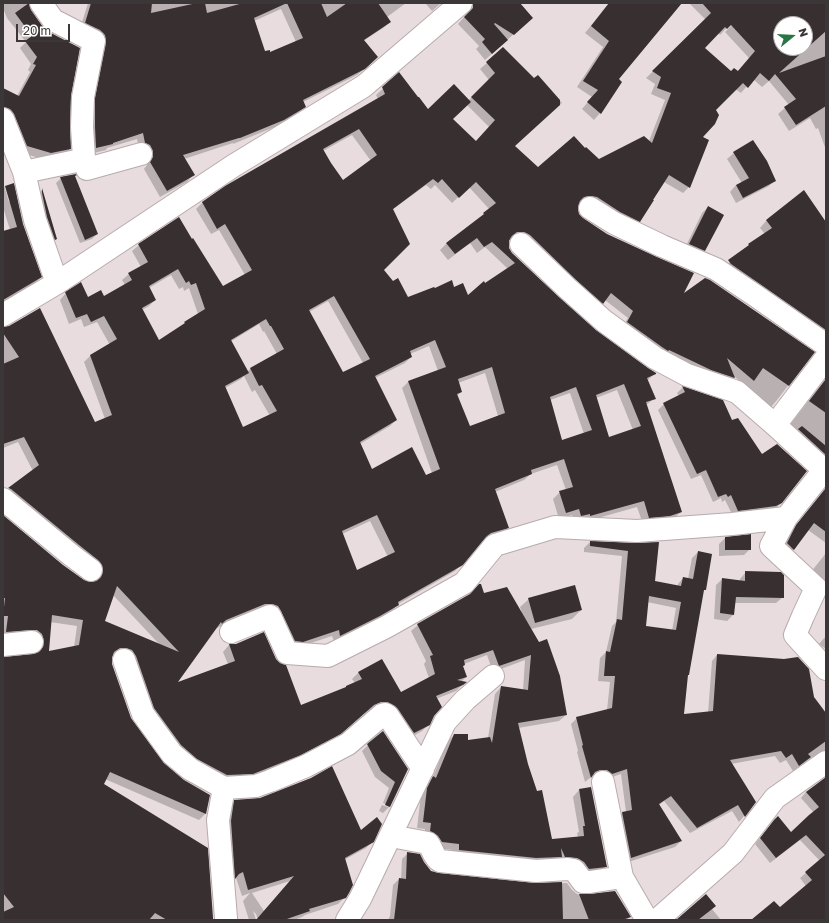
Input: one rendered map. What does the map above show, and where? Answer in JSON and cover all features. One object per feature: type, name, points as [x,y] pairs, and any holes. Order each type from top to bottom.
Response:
[{"type":"street","points":[[41,3],[53,20],[94,41],[83,98],[82,127],[84,158],[87,169],[141,154]]},
{"type":"street","points":[[3,315],[57,283],[233,166],[364,86],[461,3]]},
{"type":"street","points":[[3,120],[24,172],[35,220],[57,283]]},
{"type":"street","points":[[24,172],[81,160],[84,158]]},
{"type":"street","points":[[590,208],[662,246],[716,269],[826,345]]},
{"type":"street","points":[[521,244],[604,321],[655,358],[687,375],[738,392],[824,470],[786,518],[771,546],[821,583],[803,616],[795,635],[826,669]]},
{"type":"street","points":[[776,425],[826,358]]},
{"type":"street","points":[[3,499],[91,570]]},
{"type":"street","points":[[231,632],[270,616],[287,653],[328,656],[386,627],[464,583],[495,545],[555,527],[637,531],[732,524],[786,518]]},
{"type":"street","points":[[3,645],[32,642]]},
{"type":"street","points":[[124,660],[143,714],[172,754],[190,769],[224,788],[256,786],[306,766],[348,744],[385,714],[388,716],[423,769]]},
{"type":"street","points":[[347,920],[360,899],[445,722],[465,700],[493,676]]},
{"type":"street","points":[[657,920],[733,853],[775,798],[826,762]]},
{"type":"street","points":[[603,782],[622,877],[647,920]]},
{"type":"street","points":[[224,788],[218,820],[226,918]]},
{"type":"street","points":[[391,836],[428,843],[436,859],[440,861],[536,871],[568,868],[574,870],[583,882],[622,877]]},
{"type":"building","points":[[29,3],[31,10],[47,31],[80,48],[71,96],[71,149],[51,153],[27,146],[14,114],[10,109],[3,107],[3,88],[19,96],[36,65],[33,64],[37,57],[25,41],[32,36],[15,13]]},
{"type":"building","points":[[91,3],[152,3],[151,13],[197,3],[205,3],[207,13],[243,3],[287,3],[321,3],[327,17],[347,3],[378,3],[391,22],[364,40],[378,57],[365,69],[303,100],[306,107],[284,120],[240,138],[183,155],[195,175],[167,191],[150,162],[153,157],[153,151],[150,145],[145,143],[143,133],[113,144],[96,148],[95,98],[106,43],[105,35],[100,30],[85,23]],"holes":[[[287,3],[303,38],[270,52],[270,50],[265,51],[254,18]]]},
{"type":"building","points":[[473,3],[520,3],[533,18],[514,35],[495,23],[494,24],[508,40],[492,54],[482,42],[485,39],[464,17],[473,8]]},
{"type":"building","points":[[609,3],[682,3],[619,79],[622,82],[601,114],[587,102],[598,90],[583,81],[609,41],[591,26]]},
{"type":"building","points":[[702,3],[826,3],[826,31],[813,43],[813,16],[773,16],[773,56],[798,56],[779,73],[826,56],[826,106],[796,125],[784,107],[796,99],[775,74],[769,81],[760,73],[748,88],[743,83],[716,110],[719,115],[715,124],[703,137],[709,140],[690,188],[669,175],[640,222],[620,212],[597,197],[584,197],[580,201],[578,208],[579,214],[583,218],[607,234],[694,273],[684,293],[705,278],[710,280],[815,352],[789,386],[763,368],[754,381],[727,358],[735,378],[711,370],[669,350],[668,351],[627,322],[633,311],[611,293],[603,304],[530,235],[524,232],[517,232],[509,241],[509,248],[512,253],[596,330],[656,373],[647,378],[656,399],[646,402],[682,512],[670,516],[649,518],[644,501],[590,516],[590,514],[581,516],[579,509],[566,513],[559,491],[573,487],[564,459],[531,470],[532,474],[495,489],[509,528],[491,533],[463,565],[398,602],[399,605],[340,636],[339,630],[303,642],[295,641],[278,606],[265,604],[226,620],[222,624],[221,622],[178,682],[235,661],[229,644],[236,644],[264,632],[276,659],[280,663],[286,665],[301,705],[362,679],[358,672],[382,659],[401,692],[435,674],[430,656],[433,655],[417,624],[470,594],[479,584],[481,584],[484,593],[507,587],[539,642],[547,639],[560,676],[567,715],[518,723],[528,764],[537,791],[542,790],[552,839],[584,836],[583,826],[585,826],[579,789],[591,787],[607,867],[589,869],[584,862],[577,858],[565,857],[561,848],[562,857],[536,858],[459,850],[459,844],[442,842],[438,836],[430,831],[431,823],[423,822],[427,788],[433,776],[436,778],[454,734],[468,734],[468,740],[490,737],[492,743],[501,686],[528,690],[531,655],[499,666],[493,650],[464,660],[465,665],[463,666],[467,677],[457,680],[467,682],[436,696],[442,707],[434,716],[430,725],[414,733],[395,706],[387,702],[381,702],[374,705],[341,734],[301,755],[253,774],[227,775],[197,759],[181,745],[154,708],[136,656],[132,650],[120,648],[114,652],[112,664],[131,718],[164,763],[184,780],[210,795],[206,814],[110,772],[104,784],[208,848],[213,920],[167,920],[155,913],[149,920],[3,920],[3,912],[14,907],[3,893],[3,657],[39,652],[43,647],[44,641],[42,634],[37,630],[6,632],[8,616],[3,616],[5,598],[3,598],[3,515],[63,565],[84,580],[90,582],[96,581],[101,577],[103,571],[102,565],[98,560],[8,488],[39,465],[24,437],[3,444],[3,364],[19,357],[3,333],[3,327],[9,326],[40,308],[95,422],[112,415],[90,355],[117,339],[104,316],[91,322],[87,314],[76,318],[65,292],[81,282],[88,297],[101,290],[104,296],[132,280],[128,273],[148,262],[138,244],[179,217],[223,286],[252,270],[225,224],[217,229],[202,202],[225,186],[385,94],[382,87],[399,72],[428,109],[454,84],[471,102],[453,119],[476,141],[495,120],[471,97],[495,73],[486,62],[503,47],[534,78],[538,75],[560,100],[560,105],[515,146],[538,167],[574,136],[585,148],[586,147],[599,159],[644,136],[652,143],[671,93],[657,88],[661,77],[652,71],[711,13]],"holes":[[[731,25],[755,51],[738,71],[734,68],[731,71],[705,48],[725,27],[727,29]],[[359,129],[377,155],[343,180],[323,149]],[[433,179],[438,183],[442,179],[459,198],[476,182],[496,203],[446,243],[455,254],[477,238],[484,247],[492,242],[515,263],[485,283],[484,281],[468,295],[463,283],[454,287],[452,280],[435,288],[434,287],[408,297],[398,278],[393,281],[384,270],[410,244],[393,209]],[[178,269],[186,283],[189,281],[191,285],[196,283],[205,309],[159,340],[142,308],[156,300],[149,286]],[[334,296],[370,359],[343,372],[309,310]],[[266,319],[284,349],[250,368],[259,386],[262,385],[277,411],[243,427],[225,386],[249,373],[231,340]],[[435,340],[446,367],[408,381],[440,469],[426,475],[412,447],[372,469],[360,442],[397,420],[375,376],[412,357],[410,351]],[[492,367],[505,413],[470,426],[457,394],[462,392],[458,379]],[[624,384],[641,426],[609,437],[596,395]],[[576,387],[592,430],[562,440],[550,397]],[[377,515],[395,552],[357,570],[342,531]],[[117,586],[179,652],[105,621]],[[52,615],[83,620],[79,645],[49,651]]]},
{"type":"building","points":[[753,140],[767,161],[776,181],[743,198],[736,185],[749,178],[733,152]]},
{"type":"building","points":[[77,175],[75,176],[98,234],[85,240],[60,177]]},
{"type":"building","points":[[14,183],[23,224],[42,277],[3,300],[3,231],[17,227],[5,186]]},
{"type":"building","points":[[42,188],[57,239],[55,240],[47,217]]},
{"type":"building","points":[[804,190],[826,222],[826,330],[731,264],[728,260],[772,228],[766,220]]},
{"type":"building","points":[[708,206],[724,215],[705,251],[689,244]]},
{"type":"building","points":[[826,379],[826,413],[809,401]]},
{"type":"building","points":[[682,386],[723,400],[732,420],[738,418],[762,454],[777,444],[807,471],[782,503],[776,506],[738,511],[731,495],[728,497],[726,494],[718,497],[706,470],[697,474],[663,403],[685,392]]},
{"type":"building","points":[[802,426],[826,446],[826,455],[798,429]]},
{"type":"building","points":[[826,488],[826,532],[814,523],[794,550],[787,543],[796,525]]},
{"type":"building","points":[[751,534],[751,550],[725,550],[725,537]]},
{"type":"building","points":[[590,541],[636,543],[659,542],[655,581],[681,586],[683,577],[693,579],[698,551],[712,554],[688,675],[684,714],[713,711],[717,654],[784,659],[798,657],[809,669],[814,697],[826,713],[826,741],[808,754],[811,757],[799,766],[792,754],[786,758],[781,751],[730,760],[756,802],[745,817],[738,805],[697,828],[671,796],[659,804],[682,841],[631,858],[622,812],[632,810],[627,769],[612,774],[607,770],[600,770],[595,772],[591,778],[576,717],[612,708],[615,676],[604,676],[606,651],[610,652],[617,619],[622,620],[628,551],[590,546]],"holes":[[[649,596],[681,602],[676,630],[646,626]]]},
{"type":"building","points":[[745,571],[781,572],[784,575],[784,598],[736,597],[734,615],[720,613],[722,578],[745,581]]},
{"type":"building","points":[[575,585],[582,610],[535,623],[528,598]]},
{"type":"building","points":[[383,731],[408,769],[390,807],[385,805],[395,782],[381,771],[367,744]]},
{"type":"building","points":[[332,766],[361,830],[377,817],[382,824],[374,842],[345,858],[353,885],[346,898],[309,909],[310,911],[284,920],[256,920],[294,876],[248,890],[243,872],[235,879],[231,821],[234,800],[260,798],[311,778]]},
{"type":"building","points":[[826,777],[826,920],[751,920],[774,901],[780,907],[812,880],[805,872],[825,855],[806,835],[776,858],[760,838],[778,816],[791,832],[819,807],[806,792]]},
{"type":"building","points":[[407,852],[420,854],[431,871],[439,873],[535,883],[562,882],[563,920],[394,920],[399,878],[406,879]]},
{"type":"building","points":[[615,891],[631,917],[622,920],[589,920],[579,894]]},
{"type":"building","points":[[706,894],[716,906],[698,920],[676,920]]}]
